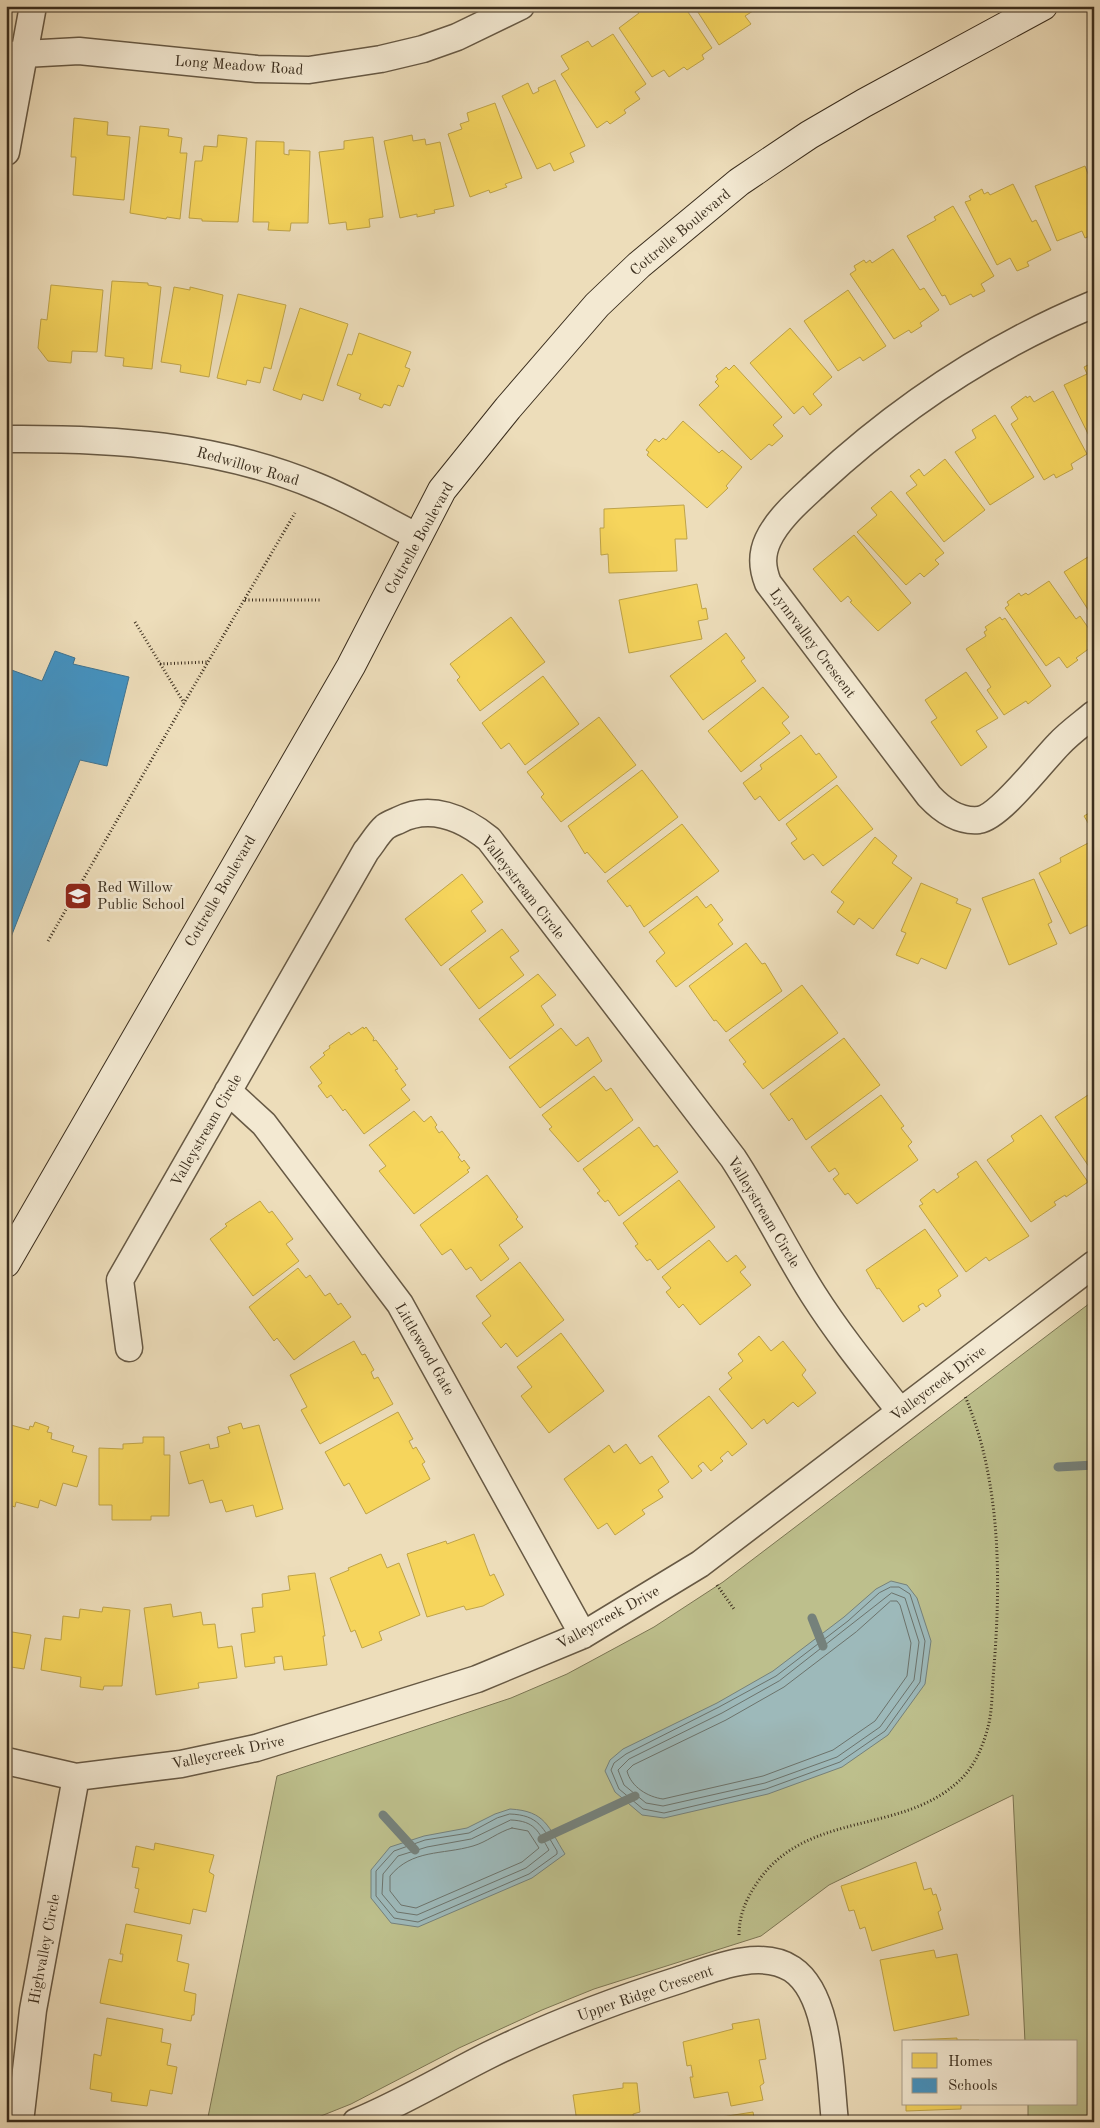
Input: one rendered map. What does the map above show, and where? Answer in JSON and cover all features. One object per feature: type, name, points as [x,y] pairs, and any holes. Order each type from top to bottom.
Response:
[{"type":"main road","name":"Cottrelle Boulevard","points":[[6,1263],[351,666],[442,490],[554,352],[604,298],[690,222],[739,182],[809,135],[864,103],[1043,6]]},
{"type":"street","points":[[6,152],[15,54],[33,6]]},
{"type":"street","name":"Long Meadow Road","points":[[15,54],[79,51],[257,69],[310,70],[381,59],[423,49],[457,37],[521,6]]},
{"type":"street","name":"Lynnvalley Crescent","points":[[1094,304],[1045,326],[979,361],[935,389],[868,438],[807,493],[780,522],[768,539],[762,556],[762,569],[768,584],[923,788],[938,806],[949,813],[965,819],[980,820],[998,811],[1060,742],[1094,714]]},
{"type":"street","name":"Redwillow Road","points":[[6,439],[140,444],[221,456],[316,486],[418,537]]},
{"type":"street","name":"Valleystream Circle","points":[[129,1348],[120,1280],[366,851],[386,826],[410,814],[434,812],[459,819],[488,839],[733,1158],[760,1198],[812,1293],[900,1411]]},
{"type":"street","name":"Littlewood Gate","points":[[228,1091],[264,1124],[400,1304],[583,1635]]},
{"type":"street","name":"Valleycreek Drive","points":[[6,1761],[76,1777],[181,1764],[256,1748],[477,1679],[583,1635],[700,1564],[1094,1264]]},
{"type":"street","name":"Highvalley Circle","points":[[20,2122],[32,2010],[76,1777]]},
{"type":"street","name":"Upper Ridge Crescent","points":[[356,2122],[490,2055],[591,2009],[711,1970],[745,1961],[773,1961],[792,1969],[809,1986],[819,2007],[835,2122]]},
{"type":"path","points":[[48,941],[184,703],[296,513]]},
{"type":"path","points":[[244,600],[320,600]]},
{"type":"path","points":[[136,622],[184,703]]},
{"type":"path","points":[[160,664],[208,662]]},
{"type":"path","points":[[739,1938],[739,1920],[749,1894],[766,1869],[786,1851],[809,1838],[909,1809],[937,1798],[961,1779],[979,1755],[989,1726],[995,1655],[997,1549],[987,1470],[977,1426],[965,1395]]},
{"type":"path","points":[[715,1583],[734,1609]]},
{"type":"green space","points":[[1094,1300],[1094,2122],[1028,2122],[1028,2106],[1078,2106],[1078,2040],[1025,2040],[1013,1795],[829,1885],[761,1936],[594,1989],[542,2010],[459,2048],[351,2104],[306,2122],[207,2122],[277,1776],[511,1698],[567,1674],[654,1627],[723,1582]]},
{"type":"water","points":[[891,1581],[907,1585],[917,1598],[931,1641],[925,1684],[888,1735],[842,1767],[768,1794],[664,1818],[642,1815],[615,1792],[605,1771],[610,1760],[623,1749],[717,1703],[773,1671],[844,1617],[876,1589]]},
{"type":"water","points":[[510,1809],[522,1810],[539,1817],[550,1828],[565,1854],[532,1878],[418,1927],[391,1923],[371,1898],[371,1870],[390,1847],[424,1836],[467,1828]]},
{"type":"building: Homes","points":[[635,6],[684,6],[712,48],[702,55],[704,59],[687,70],[684,67],[669,77],[664,70],[652,77],[619,28],[639,13]]},
{"type":"building: Homes","points":[[694,6],[761,6],[745,16],[751,24],[719,45]]},
{"type":"building: Homes","points":[[613,34],[646,84],[635,92],[640,99],[624,110],[626,113],[610,124],[607,121],[597,128],[561,74],[569,69],[561,56],[588,41],[592,47]]},
{"type":"building: Homes","points":[[555,80],[585,146],[570,153],[574,162],[554,171],[550,163],[537,169],[502,96],[528,83],[533,94],[539,91],[538,88]]},
{"type":"building: Homes","points":[[495,103],[522,178],[505,184],[507,187],[490,193],[489,190],[470,197],[448,134],[462,129],[460,124],[469,121],[467,113]]},
{"type":"building: Homes","points":[[74,118],[108,122],[107,135],[130,137],[124,200],[73,195],[76,157],[71,157]]},
{"type":"building: Homes","points":[[140,126],[169,129],[168,136],[182,138],[180,153],[187,153],[180,219],[167,217],[166,219],[130,213]]},
{"type":"building: Homes","points":[[218,135],[247,138],[238,222],[202,221],[202,219],[189,218],[195,161],[202,161],[204,146],[217,147]]},
{"type":"building: Homes","points":[[412,135],[413,141],[425,139],[426,145],[440,142],[454,206],[434,210],[435,213],[417,217],[417,214],[400,218],[384,141]]},
{"type":"building: Homes","points":[[373,137],[383,217],[369,219],[370,227],[347,230],[346,222],[329,224],[319,152],[344,149],[344,141]]},
{"type":"building: Homes","points":[[256,141],[284,142],[284,154],[289,155],[289,150],[310,151],[308,223],[291,223],[290,231],[268,230],[269,222],[253,222]]},
{"type":"building: Homes","points":[[1085,166],[1094,189],[1094,237],[1092,235],[1085,238],[1082,231],[1057,241],[1035,186]]},
{"type":"building: Homes","points":[[1013,184],[1032,222],[1036,220],[1051,250],[1027,262],[1029,266],[1017,271],[1010,258],[997,265],[965,202],[971,200],[969,196],[982,189],[984,194],[988,192],[990,195]]},
{"type":"building: Homes","points":[[953,206],[994,276],[981,284],[985,291],[973,297],[971,294],[950,305],[945,295],[942,296],[907,236],[936,220],[934,217]]},
{"type":"building: Homes","points":[[893,249],[920,290],[924,288],[939,310],[920,323],[922,326],[911,333],[909,330],[894,339],[850,274],[856,270],[854,266],[864,260],[866,263],[870,260],[872,263]]},
{"type":"building: Homes","points":[[112,281],[148,283],[148,285],[161,287],[152,369],[123,366],[124,358],[105,356]]},
{"type":"building: Homes","points":[[51,285],[103,290],[97,352],[72,351],[71,363],[48,361],[38,348],[41,319],[47,320]]},
{"type":"building: Homes","points":[[174,287],[190,290],[190,287],[223,295],[209,377],[180,372],[181,365],[161,362]]},
{"type":"building: Homes","points":[[848,290],[886,346],[863,361],[860,357],[838,371],[804,321]]},
{"type":"building: Homes","points":[[238,294],[286,305],[271,369],[264,367],[260,383],[247,380],[246,385],[217,378]]},
{"type":"building: Homes","points":[[300,308],[348,324],[323,401],[303,394],[301,400],[273,390]]},
{"type":"building: Homes","points":[[790,328],[832,377],[813,394],[822,405],[810,415],[803,406],[794,414],[750,363]]},
{"type":"building: Homes","points":[[359,333],[411,352],[405,367],[410,369],[403,387],[398,385],[390,406],[384,404],[382,408],[359,399],[361,394],[337,385],[348,354],[352,355]]},
{"type":"building: Homes","points":[[1094,362],[1094,446],[1064,385],[1087,374],[1084,367]]},
{"type":"building: Homes","points":[[734,365],[782,417],[773,425],[783,436],[772,446],[769,444],[751,460],[699,405],[719,386],[715,382],[718,379],[716,376],[726,367],[729,370]]},
{"type":"building: Homes","points":[[1053,391],[1087,454],[1071,464],[1073,469],[1056,478],[1054,474],[1044,480],[1011,424],[1018,419],[1011,407],[1026,396],[1027,398],[1030,396],[1034,402]]},
{"type":"building: Homes","points":[[995,415],[1034,477],[990,505],[955,452],[976,438],[972,430]]},
{"type":"building: Homes","points":[[683,421],[719,453],[722,450],[742,467],[726,486],[728,488],[707,508],[647,455],[649,452],[646,450],[655,439],[659,442],[663,438],[666,440]]},
{"type":"building: Homes","points":[[945,459],[985,510],[944,542],[906,493],[917,485],[910,476],[919,469],[924,476]]},
{"type":"building: Homes","points":[[891,491],[944,553],[935,560],[939,564],[924,577],[920,573],[906,585],[857,532],[877,515],[871,508]]},
{"type":"building: Homes","points":[[684,505],[687,539],[675,539],[677,571],[609,573],[608,554],[601,555],[600,528],[604,528],[604,509]]},
{"type":"building: Homes","points":[[854,535],[911,603],[878,631],[850,602],[852,601],[848,596],[841,602],[813,569]]},
{"type":"building: Homes","points":[[1094,549],[1094,619],[1064,572],[1091,555],[1090,552]]},
{"type":"building: Homes","points":[[1049,581],[1076,619],[1080,616],[1094,636],[1094,645],[1076,658],[1078,660],[1067,668],[1059,657],[1046,666],[1005,608],[1009,605],[1007,602],[1019,593],[1021,596],[1026,593],[1028,595]]},
{"type":"building: Homes","points":[[697,584],[702,609],[706,608],[708,619],[698,621],[702,639],[629,653],[619,600]]},
{"type":"building: Homes","points":[[511,617],[545,662],[480,711],[457,680],[460,677],[450,664]]},
{"type":"building: Homes","points":[[1000,617],[1002,620],[1005,618],[1051,686],[1028,704],[1026,701],[1004,715],[987,690],[991,687],[966,649],[986,636],[984,632],[987,630],[985,627]]},
{"type":"building: Homes","points":[[726,633],[745,658],[741,661],[756,681],[703,720],[670,676]]},
{"type":"building: Homes","points":[[966,672],[998,718],[976,731],[987,747],[961,766],[931,722],[937,718],[925,700]]},
{"type":"building: Homes","points":[[543,676],[579,724],[525,765],[509,743],[501,749],[482,723]]},
{"type":"building: Homes","points":[[763,687],[789,717],[782,723],[790,733],[741,772],[708,731]]},
{"type":"building: Homes","points":[[599,717],[636,765],[561,822],[541,797],[544,794],[527,772]]},
{"type":"building: Homes","points":[[801,735],[816,755],[819,753],[837,777],[779,821],[760,796],[755,800],[743,783],[762,769],[760,765]]},
{"type":"building: Homes","points":[[642,770],[678,817],[605,873],[587,852],[585,854],[568,826]]},
{"type":"building: Homes","points":[[837,785],[873,829],[823,866],[813,854],[804,860],[791,843],[797,839],[786,824]]},
{"type":"building: Homes","points":[[1094,810],[1094,833],[1084,816]]},
{"type":"building: Homes","points":[[682,824],[719,871],[644,927],[630,905],[627,907],[607,881]]},
{"type":"building: Homes","points":[[875,837],[897,856],[892,863],[912,878],[873,929],[859,918],[854,925],[837,912],[844,902],[831,892]]},
{"type":"building: Homes","points":[[1090,842],[1094,850],[1094,927],[1092,923],[1070,934],[1039,873],[1061,862],[1060,858]]},
{"type":"building: Homes","points":[[462,874],[483,902],[471,911],[486,931],[441,966],[405,919]]},
{"type":"building: Homes","points":[[1034,879],[1052,922],[1048,924],[1057,944],[1009,965],[982,898]]},
{"type":"building: Homes","points":[[921,883],[958,899],[956,903],[971,909],[946,969],[921,958],[918,964],[896,955],[906,933],[901,931]]},
{"type":"building: Homes","points":[[697,896],[706,908],[711,904],[723,920],[718,924],[733,944],[676,987],[656,961],[665,953],[649,932]]},
{"type":"building: Homes","points":[[502,929],[519,951],[510,957],[524,975],[479,1009],[449,969]]},
{"type":"building: Homes","points":[[746,943],[762,964],[765,963],[782,991],[726,1032],[716,1020],[714,1021],[689,986]]},
{"type":"building: Homes","points":[[538,974],[556,995],[541,1006],[554,1025],[510,1059],[479,1019]]},
{"type":"building: Homes","points":[[802,985],[838,1033],[763,1089],[743,1064],[746,1062],[729,1040]]},
{"type":"building: Homes","points":[[363,1027],[364,1029],[366,1027],[374,1038],[373,1041],[376,1040],[398,1069],[395,1070],[406,1085],[401,1089],[410,1100],[364,1134],[345,1109],[343,1111],[331,1095],[327,1098],[318,1086],[322,1083],[310,1067],[325,1055],[323,1053],[330,1048],[329,1046],[349,1032],[351,1035]]},
{"type":"building: Homes","points":[[561,1028],[576,1046],[588,1037],[602,1061],[540,1108],[509,1067]]},
{"type":"building: Homes","points":[[844,1038],[880,1085],[806,1140],[792,1118],[789,1121],[770,1094]]},
{"type":"building: Homes","points":[[594,1076],[606,1091],[611,1088],[633,1120],[578,1162],[549,1129],[552,1127],[542,1115]]},
{"type":"building: Homes","points":[[881,1095],[904,1126],[901,1128],[912,1142],[908,1146],[918,1160],[857,1204],[848,1193],[845,1195],[833,1179],[839,1174],[835,1168],[829,1172],[811,1147]]},
{"type":"building: Homes","points":[[1088,1095],[1091,1098],[1094,1096],[1094,1174],[1055,1117]]},
{"type":"building: Homes","points":[[414,1111],[424,1122],[431,1116],[437,1125],[435,1127],[439,1133],[442,1131],[460,1155],[458,1157],[462,1162],[464,1160],[470,1168],[467,1170],[469,1172],[414,1214],[379,1171],[386,1166],[369,1145]]},
{"type":"building: Homes","points":[[1041,1115],[1088,1182],[1066,1197],[1065,1195],[1054,1202],[1056,1205],[1031,1222],[987,1160],[1014,1141],[1011,1136]]},
{"type":"building: Homes","points":[[639,1127],[654,1147],[657,1145],[678,1172],[619,1216],[608,1200],[605,1202],[597,1193],[600,1191],[583,1169]]},
{"type":"building: Homes","points":[[976,1161],[1029,1236],[989,1261],[986,1257],[966,1272],[919,1206],[923,1204],[920,1200],[934,1189],[937,1193],[959,1177],[957,1174]]},
{"type":"building: Homes","points":[[487,1175],[518,1217],[516,1219],[523,1227],[499,1245],[509,1259],[481,1281],[471,1267],[466,1270],[451,1249],[442,1255],[420,1225]]},
{"type":"building: Homes","points":[[679,1180],[715,1227],[658,1270],[650,1259],[647,1261],[635,1246],[638,1244],[623,1223]]},
{"type":"building: Homes","points":[[260,1201],[269,1213],[272,1211],[293,1239],[286,1244],[299,1261],[253,1296],[210,1239],[227,1226],[225,1224]]},
{"type":"building: Homes","points":[[925,1229],[958,1276],[938,1290],[941,1296],[926,1307],[923,1303],[918,1306],[920,1310],[903,1322],[879,1288],[877,1289],[866,1270]]},
{"type":"building: Homes","points":[[709,1240],[727,1262],[736,1255],[746,1267],[740,1272],[751,1285],[700,1325],[683,1304],[679,1308],[666,1292],[671,1288],[662,1277]]},
{"type":"building: Homes","points":[[520,1262],[564,1320],[517,1357],[506,1343],[501,1348],[482,1323],[491,1316],[476,1296]]},
{"type":"building: Homes","points":[[298,1268],[306,1278],[310,1275],[325,1296],[330,1293],[338,1305],[341,1303],[351,1317],[294,1360],[277,1338],[274,1341],[249,1307]]},
{"type":"building: Homes","points":[[561,1333],[604,1391],[549,1433],[521,1396],[532,1387],[517,1367]]},
{"type":"building: Homes","points":[[759,1336],[771,1351],[783,1341],[806,1370],[802,1375],[816,1393],[798,1407],[793,1402],[767,1424],[764,1419],[752,1429],[719,1389],[732,1378],[728,1373],[743,1361],[738,1354]]},
{"type":"building: Homes","points":[[354,1341],[362,1355],[365,1354],[374,1370],[371,1372],[374,1379],[378,1377],[393,1404],[320,1444],[301,1410],[307,1407],[290,1375]]},
{"type":"building: Homes","points":[[709,1396],[747,1444],[732,1456],[728,1451],[720,1458],[723,1461],[711,1471],[703,1462],[698,1466],[702,1471],[692,1479],[658,1436]]},
{"type":"building: Homes","points":[[398,1412],[413,1439],[409,1441],[413,1449],[416,1447],[425,1462],[422,1464],[430,1479],[366,1514],[349,1483],[344,1486],[325,1452]]},
{"type":"building: Homes","points":[[35,1422],[49,1427],[47,1432],[52,1433],[51,1439],[74,1446],[72,1452],[87,1456],[77,1487],[63,1483],[56,1506],[40,1500],[38,1508],[16,1502],[15,1507],[6,1504],[6,1441],[11,1425],[29,1430],[30,1426],[33,1427]]},
{"type":"building: Homes","points":[[241,1423],[243,1429],[259,1425],[283,1509],[256,1517],[253,1505],[226,1512],[222,1500],[210,1503],[203,1480],[189,1484],[180,1452],[209,1444],[210,1449],[219,1447],[217,1437],[230,1433],[228,1427]]},
{"type":"building: Homes","points":[[143,1437],[164,1437],[164,1455],[170,1455],[169,1516],[151,1516],[151,1520],[112,1520],[112,1505],[99,1505],[99,1448],[123,1449],[123,1444],[143,1443]]},
{"type":"building: Homes","points":[[626,1444],[640,1464],[652,1456],[669,1482],[658,1490],[663,1497],[642,1510],[645,1514],[615,1535],[607,1523],[598,1529],[564,1479],[609,1445],[614,1453]]},
{"type":"building: Homes","points":[[474,1534],[490,1576],[494,1574],[504,1595],[483,1606],[466,1610],[464,1606],[427,1617],[407,1554],[446,1541],[447,1544]]},
{"type":"building: Homes","points":[[381,1554],[387,1568],[399,1563],[420,1615],[379,1632],[382,1640],[362,1648],[355,1630],[351,1632],[330,1578]]},
{"type":"building: Homes","points":[[315,1573],[325,1636],[323,1636],[327,1665],[284,1670],[282,1656],[274,1657],[275,1663],[245,1667],[241,1634],[255,1632],[252,1608],[263,1607],[262,1594],[290,1590],[288,1576]]},
{"type":"building: Homes","points":[[171,1604],[173,1617],[201,1612],[203,1625],[215,1624],[218,1648],[232,1646],[237,1678],[198,1683],[199,1688],[156,1695],[144,1608]]},
{"type":"building: Homes","points":[[103,1607],[130,1610],[122,1686],[104,1686],[103,1690],[80,1687],[81,1677],[41,1670],[45,1638],[61,1640],[63,1616],[79,1618],[80,1609],[102,1612]]},
{"type":"building: Homes","points":[[6,1631],[31,1635],[24,1669],[11,1667],[10,1672],[6,1671]]},
{"type":"building: Homes","points":[[155,1843],[214,1855],[209,1872],[214,1875],[206,1912],[193,1909],[190,1924],[134,1912],[139,1889],[135,1888],[139,1868],[132,1867],[136,1846],[154,1850]]},
{"type":"building: Homes","points":[[916,1862],[924,1890],[931,1888],[933,1895],[936,1894],[941,1910],[938,1912],[943,1929],[872,1951],[865,1927],[860,1929],[854,1910],[849,1911],[841,1886]]},
{"type":"building: Homes","points":[[126,1924],[182,1935],[177,1961],[189,1964],[184,1991],[196,1994],[194,2015],[192,2015],[191,2021],[100,2003],[109,1959],[122,1962],[123,1954],[120,1954]]},
{"type":"building: Homes","points":[[934,1950],[936,1958],[957,1954],[969,2015],[894,2031],[880,1960]]},
{"type":"building: Homes","points":[[107,2018],[163,2029],[161,2042],[171,2044],[167,2065],[177,2067],[172,2094],[150,2090],[147,2106],[111,2101],[112,2093],[90,2089],[94,2054],[101,2056]]},
{"type":"building: Homes","points":[[759,2019],[766,2059],[759,2060],[764,2083],[760,2086],[763,2100],[731,2106],[728,2092],[694,2098],[690,2077],[693,2077],[691,2065],[687,2066],[683,2042],[733,2029],[732,2024]]},
{"type":"building: Homes","points":[[957,2038],[957,2040],[912,2040]]},
{"type":"building: Homes","points":[[623,2083],[637,2083],[640,2112],[633,2114],[634,2122],[577,2122],[573,2095],[623,2088]]},
{"type":"building: Homes","points":[[906,2106],[961,2106],[961,2109],[906,2111]]},
{"type":"building: Homes","points":[[753,2112],[755,2122],[722,2122],[721,2117]]},
{"type":"building: Homes","points":[[549,2117],[549,2122],[517,2122],[517,2121]]},
{"type":"building: Homes","points":[[941,2118],[941,2122],[909,2122],[909,2119]]},
{"type":"building: Schools","points":[[55,651],[75,658],[73,664],[129,677],[107,766],[80,760],[11,937],[6,936],[6,668],[42,681]]},
{"type":"waterway","points":[[1058,1467],[1094,1465]]},
{"type":"waterway","points":[[812,1618],[823,1646]]},
{"type":"waterway","points":[[542,1839],[635,1796]]},
{"type":"waterway","points":[[383,1815],[415,1850]]},
{"type":"place","name":"Red Willow Public School","points":[[78,896]]}]
